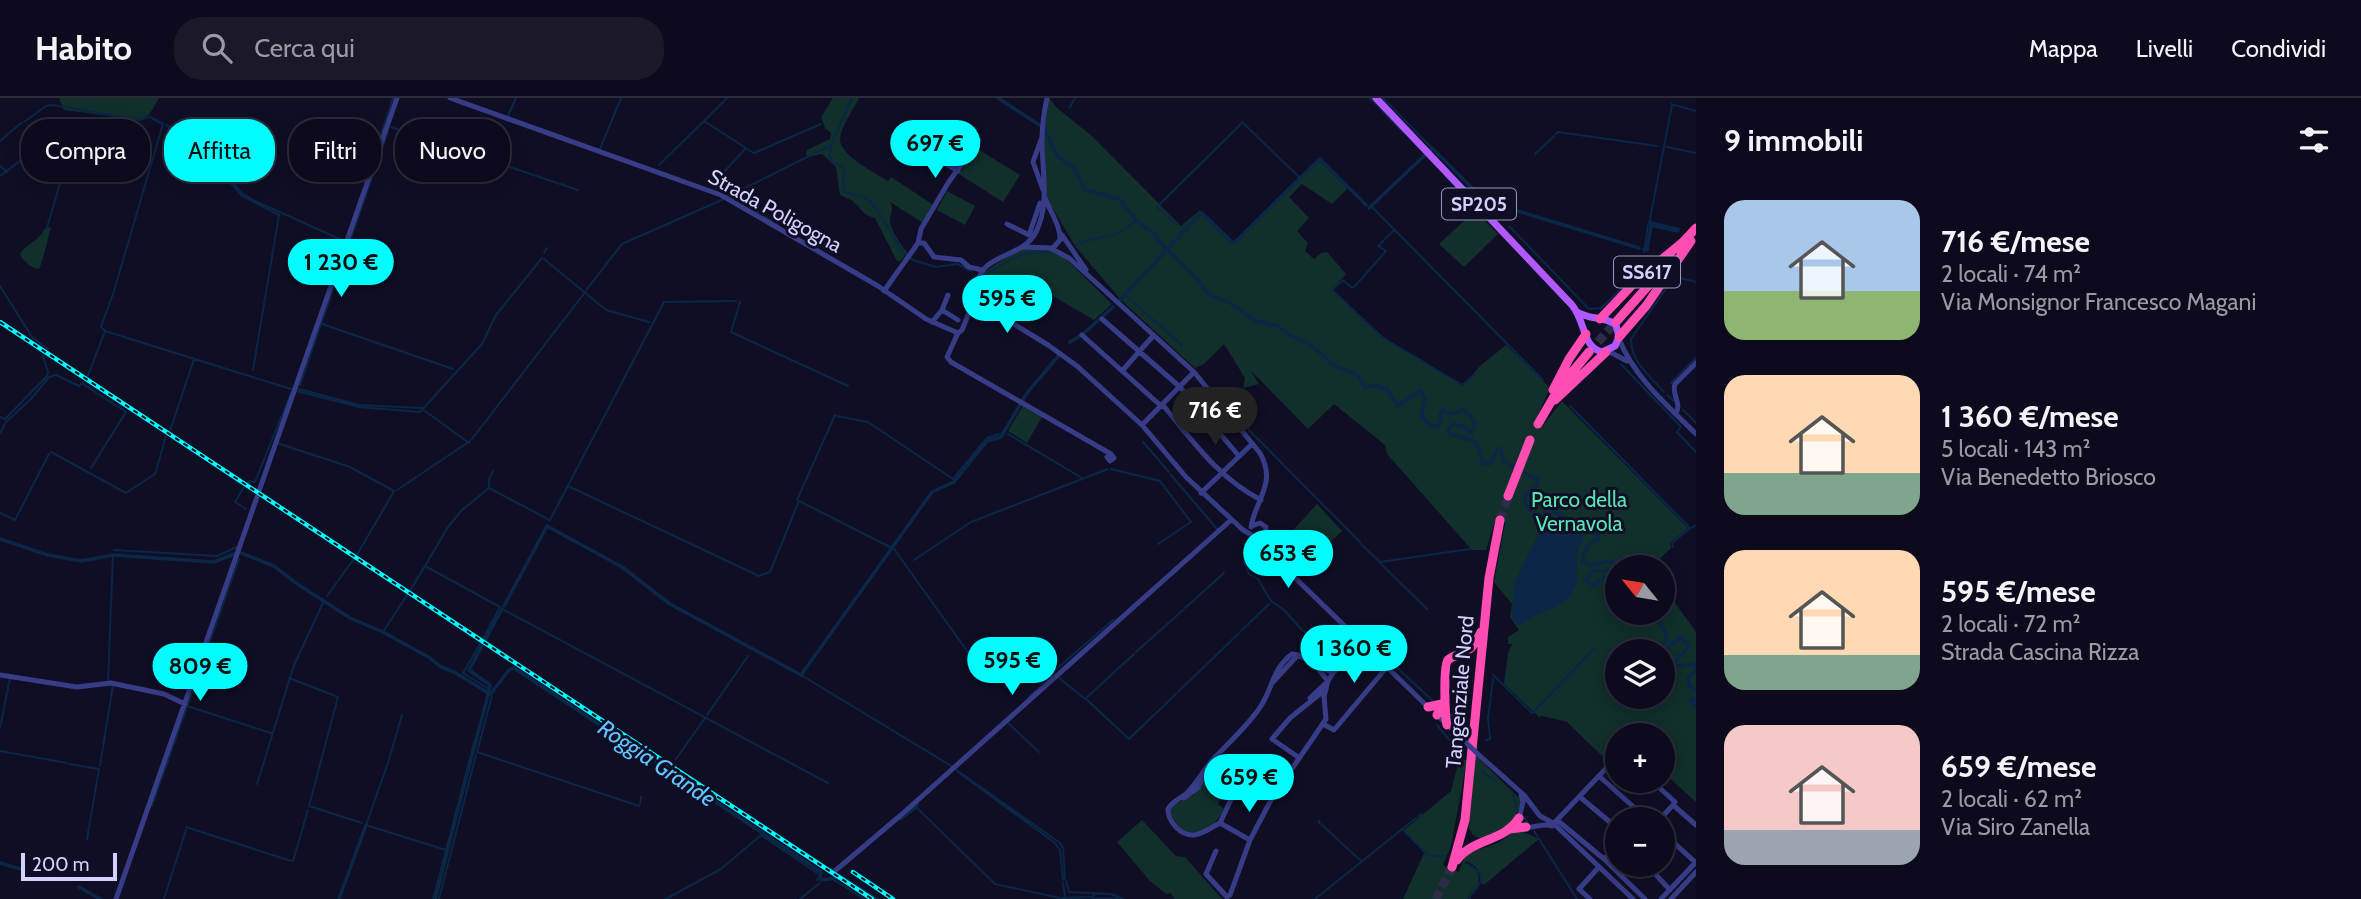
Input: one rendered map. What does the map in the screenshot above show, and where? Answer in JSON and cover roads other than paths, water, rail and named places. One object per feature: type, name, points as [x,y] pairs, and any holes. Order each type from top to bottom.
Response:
[{"type":"highway","name":"SS617","points":[[1599,319],[1637,280],[1696,231]]},
{"type":"highway","name":"SS617","points":[[1616,322],[1696,231]]},
{"type":"highway","name":"SS617","points":[[1619,338],[1646,306],[1696,231]]},
{"type":"highway","points":[[1538,424],[1558,377],[1586,333]]},
{"type":"highway","points":[[1544,411],[1589,352]]},
{"type":"highway","points":[[1544,411],[1607,352]]},
{"type":"highway","points":[[1508,496],[1528,444]]},
{"type":"highway","name":"Tangenziale Nord","points":[[1482,842],[1463,852],[1452,867],[1465,820],[1492,553],[1500,520]]},
{"type":"highway","points":[[1447,725],[1445,665],[1449,659],[1463,654],[1477,641],[1484,628]]},
{"type":"highway","points":[[1463,654],[1476,663],[1479,676]]},
{"type":"highway","points":[[1428,707],[1445,704]]},
{"type":"highway","points":[[1437,715],[1445,704]]},
{"type":"highway","points":[[1510,829],[1520,814]]},
{"type":"highway","points":[[1465,820],[1469,832],[1482,842],[1510,829],[1526,827]]},
{"type":"main road","name":"SP205","points":[[1376,98],[1579,313],[1591,348],[1607,352]]},
{"type":"main road","name":"SP205","points":[[1579,313],[1607,319],[1616,325],[1619,338]]},
{"type":"main road","points":[[1586,333],[1589,325],[1599,319]]},
{"type":"main road","points":[[1607,352],[1615,346],[1619,338]]},
{"type":"street","points":[[116,899],[397,98]]},
{"type":"street","name":"Strada Poligogna","points":[[450,98],[721,195],[884,291],[932,323],[958,332]]},
{"type":"street","points":[[1046,98],[1042,125],[1043,195],[1037,226],[1038,240],[1069,258],[1194,372],[1262,456],[1266,470],[1265,488],[1252,532],[1265,551],[1537,809],[1540,816],[1556,824],[1604,859]]},
{"type":"street","points":[[941,140],[931,155],[958,171]]},
{"type":"street","points":[[884,291],[919,245],[919,235],[948,183],[979,140]]},
{"type":"street","points":[[1043,195],[1061,235],[1104,291]]},
{"type":"street","points":[[1007,224],[1029,235],[1047,219],[1054,221]]},
{"type":"street","points":[[1037,226],[1030,240],[988,263],[982,270],[977,299],[947,357],[951,362],[1111,454]]},
{"type":"street","points":[[1020,247],[1046,247],[1059,243],[1061,235]]},
{"type":"street","points":[[919,245],[934,257],[961,260],[972,268],[982,270]]},
{"type":"street","points":[[932,323],[942,310],[948,295]]},
{"type":"street","points":[[977,299],[1063,355],[1142,425],[1202,493],[1231,520],[1264,538]]},
{"type":"street","points":[[942,310],[958,320]]},
{"type":"street","points":[[1101,319],[1180,387],[1238,456]]},
{"type":"street","points":[[1082,335],[1161,405],[1221,473],[1240,489],[1261,500]]},
{"type":"street","points":[[1122,371],[1153,336]]},
{"type":"street","points":[[1619,338],[1630,363],[1696,433]]},
{"type":"street","points":[[1607,352],[1630,363]]},
{"type":"street","points":[[1674,411],[1678,407],[1673,388],[1696,363]]},
{"type":"street","points":[[1142,425],[1194,372]]},
{"type":"street","points":[[1202,493],[1252,443]]},
{"type":"street","points":[[1257,509],[1256,516],[1267,529],[1264,538],[1265,551]]},
{"type":"street","points":[[836,869],[901,815],[1231,520]]},
{"type":"street","points":[[1252,532],[1260,523]]},
{"type":"street","points":[[1303,707],[1362,642]]},
{"type":"street","points":[[1233,794],[1220,823],[1195,835],[1177,828],[1168,814],[1171,804],[1186,794],[1206,768],[1242,732],[1262,706],[1271,684],[1298,655],[1333,673]]},
{"type":"street","points":[[1312,663],[1328,681]]},
{"type":"street","points":[[1323,724],[1334,730],[1387,667]]},
{"type":"street","points":[[0,675],[77,687],[110,682],[157,692],[185,705]]},
{"type":"street","points":[[1216,850],[1206,874],[1215,885],[1232,888],[1250,840],[1272,798],[1326,719],[1328,681]]},
{"type":"street","points":[[1298,757],[1272,739],[1290,718],[1326,689]]},
{"type":"street","points":[[1556,824],[1605,770]]},
{"type":"street","points":[[1599,776],[1633,807]]},
{"type":"street","points":[[1514,788],[1523,799],[1520,814],[1526,827],[1556,824],[1633,899]]},
{"type":"street","points":[[1665,793],[1675,802],[1673,805],[1696,825]]},
{"type":"street","points":[[1580,797],[1605,818]]},
{"type":"street","points":[[1520,814],[1532,806]]},
{"type":"street","points":[[1537,825],[1540,816]]},
{"type":"street","points":[[1220,823],[1250,840]]},
{"type":"street","points":[[1661,899],[1696,862],[1675,843]]},
{"type":"street","points":[[1590,899],[1579,889],[1599,867]]},
{"type":"street","points":[[1671,899],[1696,872]]},
{"type":"street","points":[[1622,877],[1645,899]]},
{"type":"street","points":[[1658,877],[1670,890]]},
{"type":"water","points":[[1545,521],[1557,521],[1582,534],[1584,539],[1577,552],[1575,587],[1558,606],[1518,625],[1512,618],[1514,583]]},
{"type":"waterway","points":[[381,134],[393,98]]},
{"type":"waterway","points":[[508,116],[516,98]]},
{"type":"waterway","points":[[600,149],[621,98]]},
{"type":"waterway","points":[[705,120],[727,98]]},
{"type":"waterway","points":[[852,98],[829,155],[832,161],[845,169],[845,192],[868,199],[902,251],[913,260],[936,267],[957,264],[971,271]]},
{"type":"waterway","points":[[998,98],[1044,128],[1057,155],[1075,169],[1084,189],[1119,199],[1137,221],[1152,232],[1165,247]]},
{"type":"waterway","points":[[1070,107],[1075,98]]},
{"type":"waterway","points":[[1370,98],[1404,133]]},
{"type":"waterway","points":[[1383,98],[1432,148]]},
{"type":"waterway","points":[[1671,104],[1696,111]]},
{"type":"waterway","points":[[28,119],[46,106],[53,105],[133,119]]},
{"type":"waterway","points":[[1649,224],[1672,105]]},
{"type":"waterway","points":[[143,119],[150,117],[163,124],[150,168]]},
{"type":"waterway","points":[[659,165],[704,121],[746,148],[711,186],[779,226]]},
{"type":"waterway","points":[[1242,122],[1300,178]]},
{"type":"waterway","points":[[0,141],[21,123]]},
{"type":"waterway","points":[[747,149],[754,153],[821,124]]},
{"type":"waterway","points":[[1176,224],[1157,207],[1241,124]]},
{"type":"waterway","points":[[391,127],[578,190]]},
{"type":"waterway","points":[[300,385],[388,132]]},
{"type":"waterway","points":[[1556,134],[1558,132],[1657,146]]},
{"type":"waterway","points":[[0,176],[52,137],[59,134],[73,138],[47,228]]},
{"type":"waterway","points":[[1535,154],[1554,136]]},
{"type":"waterway","points":[[727,197],[831,145]]},
{"type":"waterway","points":[[1667,147],[1696,153]]},
{"type":"waterway","points":[[1430,150],[1432,148],[1485,201],[1639,248]]},
{"type":"waterway","points":[[1369,208],[1426,154]]},
{"type":"waterway","points":[[1299,179],[1320,159],[1366,205]]},
{"type":"waterway","points":[[0,166],[7,172]]},
{"type":"waterway","points":[[1120,300],[1200,214],[1235,242],[1297,181]]},
{"type":"waterway","points":[[105,331],[101,327],[146,182]]},
{"type":"waterway","points":[[230,182],[242,196],[279,215],[253,370]]},
{"type":"waterway","points":[[233,182],[253,200],[344,241]]},
{"type":"waterway","points":[[587,289],[622,244],[724,199]]},
{"type":"waterway","points":[[1371,206],[1543,380]]},
{"type":"waterway","points":[[1076,245],[1117,234],[1137,221]]},
{"type":"waterway","points":[[1650,222],[1679,229]]},
{"type":"waterway","points":[[1651,225],[1678,231]]},
{"type":"waterway","points":[[1509,226],[1589,309],[1601,308],[1648,263]]},
{"type":"waterway","points":[[1644,252],[1648,226]]},
{"type":"waterway","points":[[1644,249],[1647,250],[1651,227]]},
{"type":"waterway","points":[[1381,243],[1394,230]]},
{"type":"waterway","points":[[1380,245],[1378,246],[1386,251],[1355,286],[1352,288],[1343,280],[1332,290],[1382,337],[1462,385],[1475,374]]},
{"type":"waterway","points":[[544,253],[547,248]]},
{"type":"waterway","points":[[1168,250],[1208,294],[1230,303],[1256,321],[1278,326],[1289,335],[1310,344],[1335,366],[1357,375],[1365,387],[1377,386],[1388,390],[1398,406],[1420,391],[1425,399],[1421,416],[1428,423],[1437,427],[1443,410],[1453,414],[1463,410],[1470,415],[1475,424],[1471,433],[1463,426],[1453,424],[1448,430],[1450,434],[1474,441],[1479,448],[1482,463],[1490,464],[1498,448],[1503,461],[1538,480],[1537,485],[1525,495],[1528,508],[1539,516],[1552,510],[1581,529],[1598,535],[1598,540],[1586,549],[1582,561],[1590,565],[1605,562]]},
{"type":"waterway","points":[[984,275],[1021,255],[1048,252]]},
{"type":"waterway","points":[[297,391],[359,407],[420,412],[482,344],[496,315],[542,258]]},
{"type":"waterway","points":[[544,259],[606,310],[649,322]]},
{"type":"waterway","points":[[1644,260],[1654,259]]},
{"type":"waterway","points":[[1680,278],[1696,282]]},
{"type":"waterway","points":[[1664,392],[1637,361],[1631,339],[1672,280]]},
{"type":"waterway","points":[[0,286],[32,337],[48,349]]},
{"type":"waterway","points":[[472,439],[586,291]]},
{"type":"waterway","points":[[1125,295],[1182,345]]},
{"type":"waterway","points":[[547,519],[550,520],[664,302],[736,301]]},
{"type":"waterway","points":[[740,302],[731,332],[848,386]]},
{"type":"waterway","points":[[1084,333],[1113,307]]},
{"type":"waterway","points":[[322,324],[453,369]]},
{"type":"waterway","points":[[87,378],[105,331],[291,389]]},
{"type":"waterway","points":[[1070,342],[1080,336]]},
{"type":"waterway","points":[[504,606],[547,526],[622,567],[670,604],[801,675],[932,492],[954,482],[987,441],[1001,437],[1027,393],[1060,354]]},
{"type":"waterway","points":[[0,417],[5,419],[47,376],[43,356]]},
{"type":"waterway","points":[[1671,383],[1696,358]]},
{"type":"waterway","points":[[170,431],[194,359]]},
{"type":"waterway","points":[[1621,364],[1681,427],[1677,432],[1696,452]]},
{"type":"waterway","points":[[6,422],[31,399],[49,377],[56,375],[79,386],[83,382]]},
{"type":"waterway","points":[[83,384],[126,412],[91,468]]},
{"type":"waterway","points":[[299,389],[359,405],[421,408],[469,443]]},
{"type":"waterway","points":[[248,483],[255,482],[291,393]]},
{"type":"waterway","points":[[1667,395],[1674,401]]},
{"type":"waterway","points":[[1573,409],[1689,527]]},
{"type":"waterway","points":[[1683,410],[1696,423]]},
{"type":"waterway","points":[[797,500],[835,415]]},
{"type":"waterway","points":[[837,416],[868,422],[953,479],[987,438],[999,434]]},
{"type":"waterway","points":[[0,433],[5,424]]},
{"type":"waterway","points":[[1244,425],[1360,542]]},
{"type":"waterway","points":[[1008,434],[1082,478]]},
{"type":"waterway","points":[[51,452],[126,493],[155,474],[166,436]]},
{"type":"waterway","points":[[397,490],[470,441]]},
{"type":"waterway","points":[[1143,442],[1169,472]]},
{"type":"waterway","points":[[277,443],[350,467],[394,491],[357,555]]},
{"type":"waterway","points":[[0,513],[15,520],[49,454]]},
{"type":"waterway","points":[[914,560],[971,522],[1108,469]]},
{"type":"waterway","points":[[1111,469],[1160,481],[1191,522],[1158,544]]},
{"type":"waterway","points":[[489,487],[493,471]]},
{"type":"waterway","points":[[1171,475],[1218,530]]},
{"type":"waterway","points":[[568,486],[759,576],[770,572],[799,501],[894,549],[975,662]]},
{"type":"waterway","points":[[244,487],[235,502],[246,509]]},
{"type":"waterway","points":[[410,591],[448,527],[461,511],[489,488],[546,518]]},
{"type":"waterway","points":[[1691,528],[1696,525]]},
{"type":"waterway","points":[[1673,547],[1672,543],[1690,528]]},
{"type":"waterway","name":"Roggia Grande","points":[[0,539],[48,555],[82,561],[113,555],[214,562],[237,553]]},
{"type":"waterway","points":[[1361,544],[1380,562],[1470,549]]},
{"type":"waterway","points":[[114,550],[217,556],[237,547]]},
{"type":"waterway","name":"Roggia Grande","points":[[241,553],[274,566],[350,618],[383,632],[490,694]]},
{"type":"waterway","points":[[108,680],[113,555]]},
{"type":"waterway","points":[[152,806],[239,559]]},
{"type":"waterway","points":[[327,596],[353,560]]},
{"type":"waterway","points":[[1244,562],[1249,574],[1258,579],[1271,601],[1284,610],[1302,630],[1337,654],[1345,656]]},
{"type":"waterway","points":[[1380,563],[1427,609]]},
{"type":"waterway","points":[[425,566],[500,607],[483,639]]},
{"type":"waterway","points":[[1605,571],[1592,571],[1585,581],[1594,585],[1605,578]]},
{"type":"waterway","points":[[1185,608],[1224,573]]},
{"type":"waterway","points":[[383,632],[407,595]]},
{"type":"waterway","points":[[257,784],[294,665],[323,603]]},
{"type":"waterway","points":[[1178,692],[1269,604]]},
{"type":"waterway","points":[[502,609],[828,783]]},
{"type":"waterway","points":[[485,640],[502,609]]},
{"type":"waterway","points":[[1136,652],[1183,610]]},
{"type":"waterway","points":[[1029,697],[1053,672],[1113,620]]},
{"type":"waterway","points":[[1660,625],[1667,641],[1661,648],[1667,648],[1681,637],[1688,645],[1673,663],[1679,666],[1693,664],[1696,667]]},
{"type":"waterway","points":[[480,644],[463,673],[489,689]]},
{"type":"waterway","points":[[482,646],[469,670],[490,685],[489,690]]},
{"type":"waterway","points":[[1376,648],[1434,702]]},
{"type":"waterway","points":[[1493,675],[1532,713],[1595,648]]},
{"type":"waterway","points":[[1058,677],[1085,699],[1134,654]]},
{"type":"waterway","points":[[707,715],[748,656]]},
{"type":"waterway","name":"Roggia Grande","points":[[492,692],[509,670],[514,668],[821,872],[820,879]]},
{"type":"waterway","points":[[1696,669],[1688,679],[1689,686],[1696,690]]},
{"type":"waterway","points":[[801,675],[953,767]]},
{"type":"waterway","points":[[0,728],[10,678]]},
{"type":"waterway","points":[[289,678],[338,697],[309,806],[362,823]]},
{"type":"waterway","points":[[1486,740],[1490,739],[1488,718],[1493,679]]},
{"type":"waterway","points":[[100,766],[113,685]]},
{"type":"waterway","points":[[1086,699],[1129,739],[1176,694]]},
{"type":"waterway","points":[[434,899],[488,695]]},
{"type":"waterway","points":[[492,696],[477,752],[639,806]]},
{"type":"waterway","points":[[1696,700],[1692,698],[1690,701],[1696,706]]},
{"type":"waterway","points":[[187,706],[271,733]]},
{"type":"waterway","points":[[1450,714],[1465,724]]},
{"type":"waterway","points":[[402,715],[366,825],[446,850]]},
{"type":"waterway","points":[[676,759],[705,718]]},
{"type":"waterway","points":[[1007,722],[1039,752]]},
{"type":"waterway","points":[[1437,725],[1461,754]]},
{"type":"waterway","points":[[0,751],[67,763]]},
{"type":"waterway","points":[[439,899],[476,755]]},
{"type":"waterway","points":[[69,764],[99,769],[87,839]]},
{"type":"waterway","name":"Roggia Grande","points":[[955,769],[1060,843],[1063,848],[1065,879]]},
{"type":"waterway","points":[[1482,771],[1496,782]]},
{"type":"waterway","name":"Roggia Grande","points":[[958,772],[1055,843],[1060,850],[1063,880]]},
{"type":"waterway","points":[[1513,795],[1517,808]]},
{"type":"waterway","points":[[640,804],[641,797]]},
{"type":"waterway","points":[[918,804],[916,807],[995,884],[1060,898]]},
{"type":"waterway","name":"Roggia Grande","points":[[900,819],[916,807]]},
{"type":"waterway","points":[[293,861],[308,810]]},
{"type":"waterway","points":[[1418,817],[1421,814]]},
{"type":"waterway","points":[[1524,817],[1527,822]]},
{"type":"waterway","points":[[1315,899],[1416,818]]},
{"type":"waterway","points":[[1321,824],[1361,861]]},
{"type":"waterway","points":[[339,899],[366,825]]},
{"type":"waterway","points":[[186,827],[291,861]]},
{"type":"waterway","points":[[164,899],[186,830]]},
{"type":"waterway","points":[[1403,830],[1428,855]]},
{"type":"waterway","points":[[1534,831],[1577,899]]},
{"type":"waterway","name":"Roggia Grande","points":[[708,876],[721,869],[761,835],[820,875],[817,880]]},
{"type":"waterway","points":[[1431,856],[1445,856]]},
{"type":"waterway","points":[[0,863],[24,870]]},
{"type":"waterway","points":[[1468,864],[1478,872],[1481,880],[1470,899]]},
{"type":"waterway","points":[[838,874],[878,899]]},
{"type":"waterway","points":[[666,899],[706,877]]},
{"type":"waterway","name":"Roggia Grande","points":[[822,880],[835,878]]},
{"type":"waterway","points":[[834,880],[865,899]]},
{"type":"waterway","name":"Roggia Grande","points":[[1066,881],[1069,892],[1111,894],[1123,899]]},
{"type":"waterway","points":[[800,899],[820,883]]},
{"type":"waterway","points":[[1063,883],[1065,896]]},
{"type":"waterway","points":[[79,887],[100,899]]},
{"type":"waterway","points":[[1062,898],[1092,897],[1095,894]]},
{"type":"waterway","points":[[1093,898],[1118,899]]},
{"type":"tunnel","points":[[1589,352],[1616,322]]},
{"type":"tunnel","points":[[1500,520],[1508,496]]},
{"type":"tunnel","points":[[1436,899],[1452,867]]},
{"type":"railway","points":[[0,322],[872,899]]},
{"type":"railway","points":[[853,872],[893,899]]},
{"type":"park label","name":"Parco della Vernavola","points":[[1579,512]]}]
